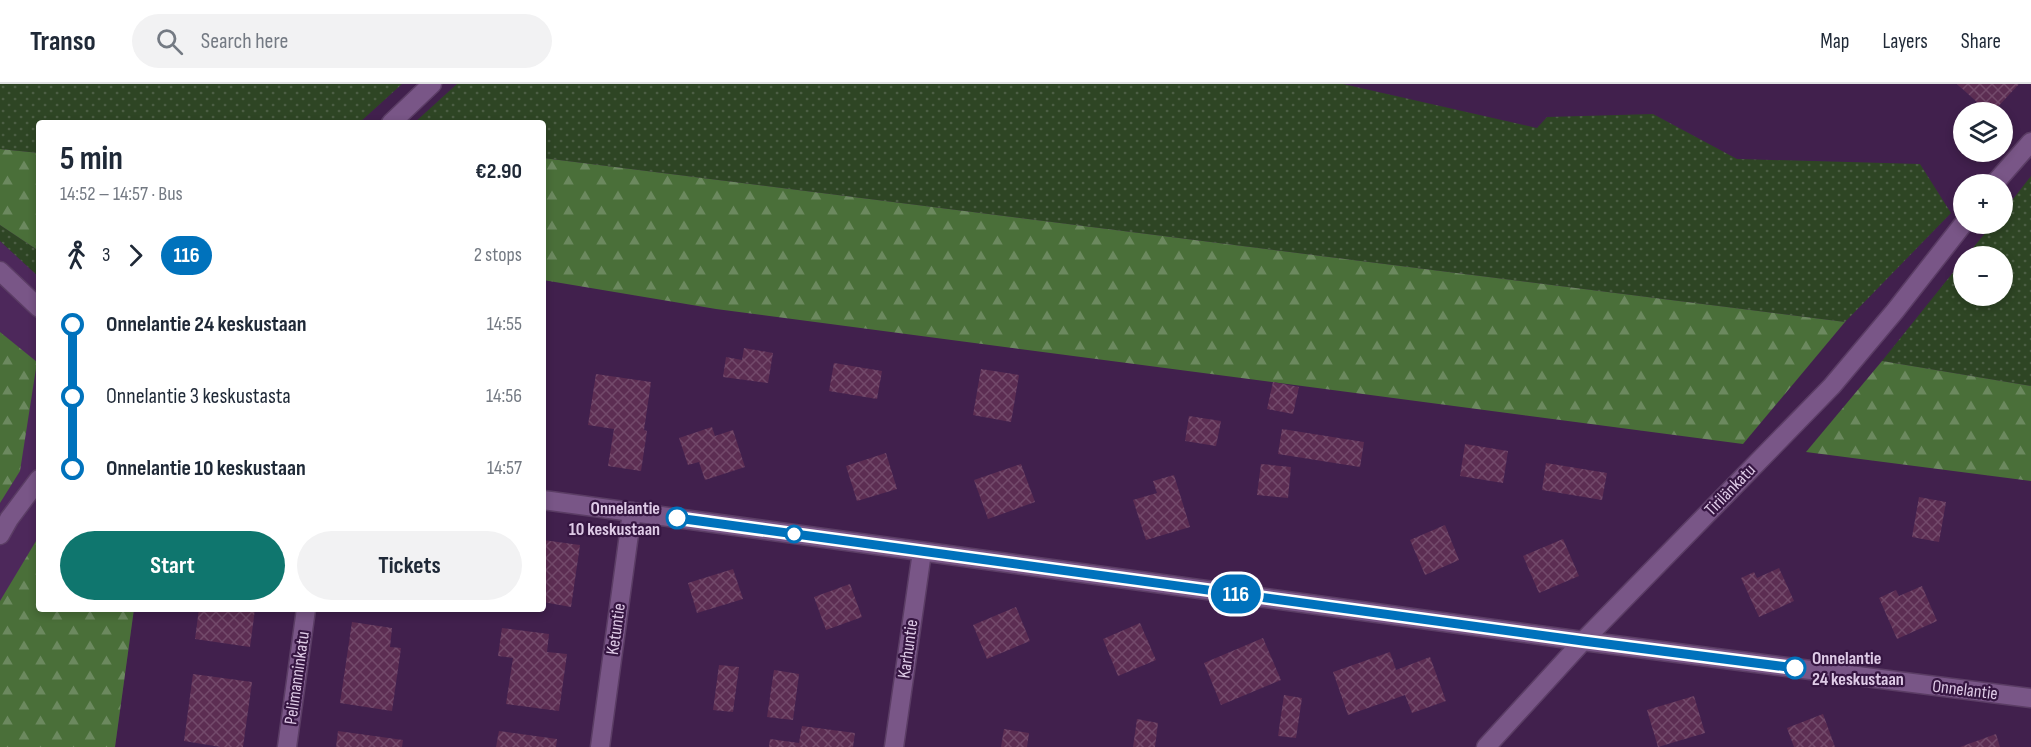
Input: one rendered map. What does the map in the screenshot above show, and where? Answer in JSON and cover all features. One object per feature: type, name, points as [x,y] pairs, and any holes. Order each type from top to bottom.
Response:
[{"type":"street","points":[[394,120],[432,84]]},
{"type":"street","points":[[2003,174],[2031,142]]},
{"type":"street","name":"Tirilänkatu","points":[[1486,747],[1583,641],[1832,386],[1956,234]]},
{"type":"street","points":[[0,271],[36,305]]},
{"type":"street","points":[[0,535],[36,483]]},
{"type":"street","name":"Onnelantie","points":[[546,500],[1583,641],[2031,698]]},
{"type":"street","name":"Ketuntie","points":[[600,747],[632,512]]},
{"type":"street","name":"Karhuntie","points":[[894,747],[922,552]]},
{"type":"street","name":"Pelimanninkatu","points":[[288,747],[306,612]]},
{"type":"shaded area","points":[[0,241],[36,274],[36,612],[134,612],[115,747],[0,747]]},
{"type":"green space","points":[[0,84],[402,84],[362,120],[36,120],[36,153],[0,149]]},
{"type":"green space","points":[[457,84],[1343,84],[1537,128],[1547,117],[1653,114],[1737,159],[1920,164],[1951,213],[1845,322],[546,158],[546,120],[417,120]]},
{"type":"green space","points":[[0,149],[36,153],[36,249],[0,225]]},
{"type":"green space","points":[[546,158],[1845,322],[1743,444],[716,309],[546,281]]},
{"type":"green space","points":[[2031,176],[2031,386],[1882,361],[1953,272],[1953,306],[2013,306],[2013,246],[1974,246],[1985,234],[2013,234],[2013,199]]},
{"type":"green space","points":[[0,225],[36,249],[36,274],[0,241]]},
{"type":"green space","points":[[0,332],[36,361],[36,368],[20,471],[0,503]]},
{"type":"green space","points":[[1882,361],[2031,386],[2031,481],[1806,452]]},
{"type":"green space","points":[[36,541],[36,612],[134,612],[115,747],[0,747],[0,601]]},
{"type":"building","points":[[1957,84],[2019,84],[2002,102],[1977,102]]},
{"type":"building","points":[[744,348],[773,353],[768,383],[723,377],[726,357],[742,360]]},
{"type":"building","points":[[834,363],[882,371],[877,399],[829,391]]},
{"type":"building","points":[[981,369],[1019,375],[1011,422],[973,415]]},
{"type":"building","points":[[596,374],[651,382],[641,471],[608,466],[614,429],[588,425]]},
{"type":"building","points":[[1273,382],[1299,387],[1293,414],[1267,409]]},
{"type":"building","points":[[1189,416],[1221,421],[1216,446],[1185,441]]},
{"type":"building","points":[[712,427],[715,436],[733,430],[745,467],[705,480],[699,462],[688,465],[679,438]]},
{"type":"building","points":[[1282,429],[1364,442],[1360,467],[1278,454]]},
{"type":"building","points":[[1465,444],[1508,451],[1503,483],[1460,476]]},
{"type":"building","points":[[886,453],[897,489],[857,501],[846,466]]},
{"type":"building","points":[[1546,463],[1607,473],[1602,500],[1542,490]]},
{"type":"building","points":[[1021,464],[1035,502],[988,519],[974,480]]},
{"type":"building","points":[[1261,464],[1291,467],[1288,498],[1257,495]]},
{"type":"building","points":[[1174,475],[1190,527],[1146,540],[1133,500],[1157,493],[1153,481]]},
{"type":"building","points":[[1919,497],[1946,502],[1939,542],[1912,537]]},
{"type":"building","points":[[1445,525],[1459,560],[1425,575],[1410,540]]},
{"type":"building","points":[[1563,539],[1579,576],[1539,593],[1523,556]]},
{"type":"building","points":[[546,540],[580,545],[571,607],[546,603]]},
{"type":"building","points":[[1779,568],[1794,601],[1759,617],[1741,578],[1754,572],[1757,578]]},
{"type":"building","points":[[733,569],[743,599],[697,613],[688,583]]},
{"type":"building","points":[[850,584],[862,617],[826,630],[814,597]]},
{"type":"building","points":[[1922,586],[1937,621],[1897,639],[1879,598],[1896,590],[1899,596]]},
{"type":"building","points":[[1016,607],[1030,641],[987,659],[973,625]]},
{"type":"building","points":[[199,612],[255,612],[250,647],[195,639]]},
{"type":"building","points":[[352,622],[392,628],[390,647],[401,648],[392,711],[340,703]]},
{"type":"building","points":[[1140,623],[1156,660],[1118,676],[1103,639]]},
{"type":"building","points":[[502,628],[549,634],[547,652],[567,654],[559,711],[506,704],[513,658],[498,656]]},
{"type":"building","points":[[1263,638],[1281,680],[1221,705],[1204,663]]},
{"type":"building","points":[[1390,652],[1396,670],[1430,657],[1446,701],[1412,713],[1405,695],[1348,715],[1333,672]]},
{"type":"building","points":[[719,665],[739,667],[733,712],[713,710]]},
{"type":"building","points":[[774,670],[799,674],[793,720],[767,717]]},
{"type":"building","points":[[193,674],[252,682],[243,747],[221,747],[184,741]]},
{"type":"building","points":[[1284,695],[1302,698],[1296,738],[1278,736]]},
{"type":"building","points":[[1694,696],[1705,733],[1658,747],[1647,710]]},
{"type":"building","points":[[1823,714],[1835,747],[1794,747],[1787,728]]},
{"type":"building","points":[[1137,719],[1158,723],[1155,747],[1133,747]]},
{"type":"building","points":[[802,726],[855,733],[853,747],[769,747],[770,739],[799,743]]},
{"type":"building","points":[[1004,729],[1029,733],[1027,747],[1001,747]]},
{"type":"building","points":[[338,731],[403,740],[402,747],[336,747]]},
{"type":"building","points":[[499,731],[557,739],[556,747],[496,747]]},
{"type":"building","points":[[1996,734],[2000,747],[1960,747]]},
{"type":"bus line","name":"116","points":[[677,518],[1795,668]]},
{"type":"place","name":"Onnelantie 10 keskustaan","points":[[677,518]]},
{"type":"place","name":"Onnelantie 24 keskustaan","points":[[1795,668]]}]
